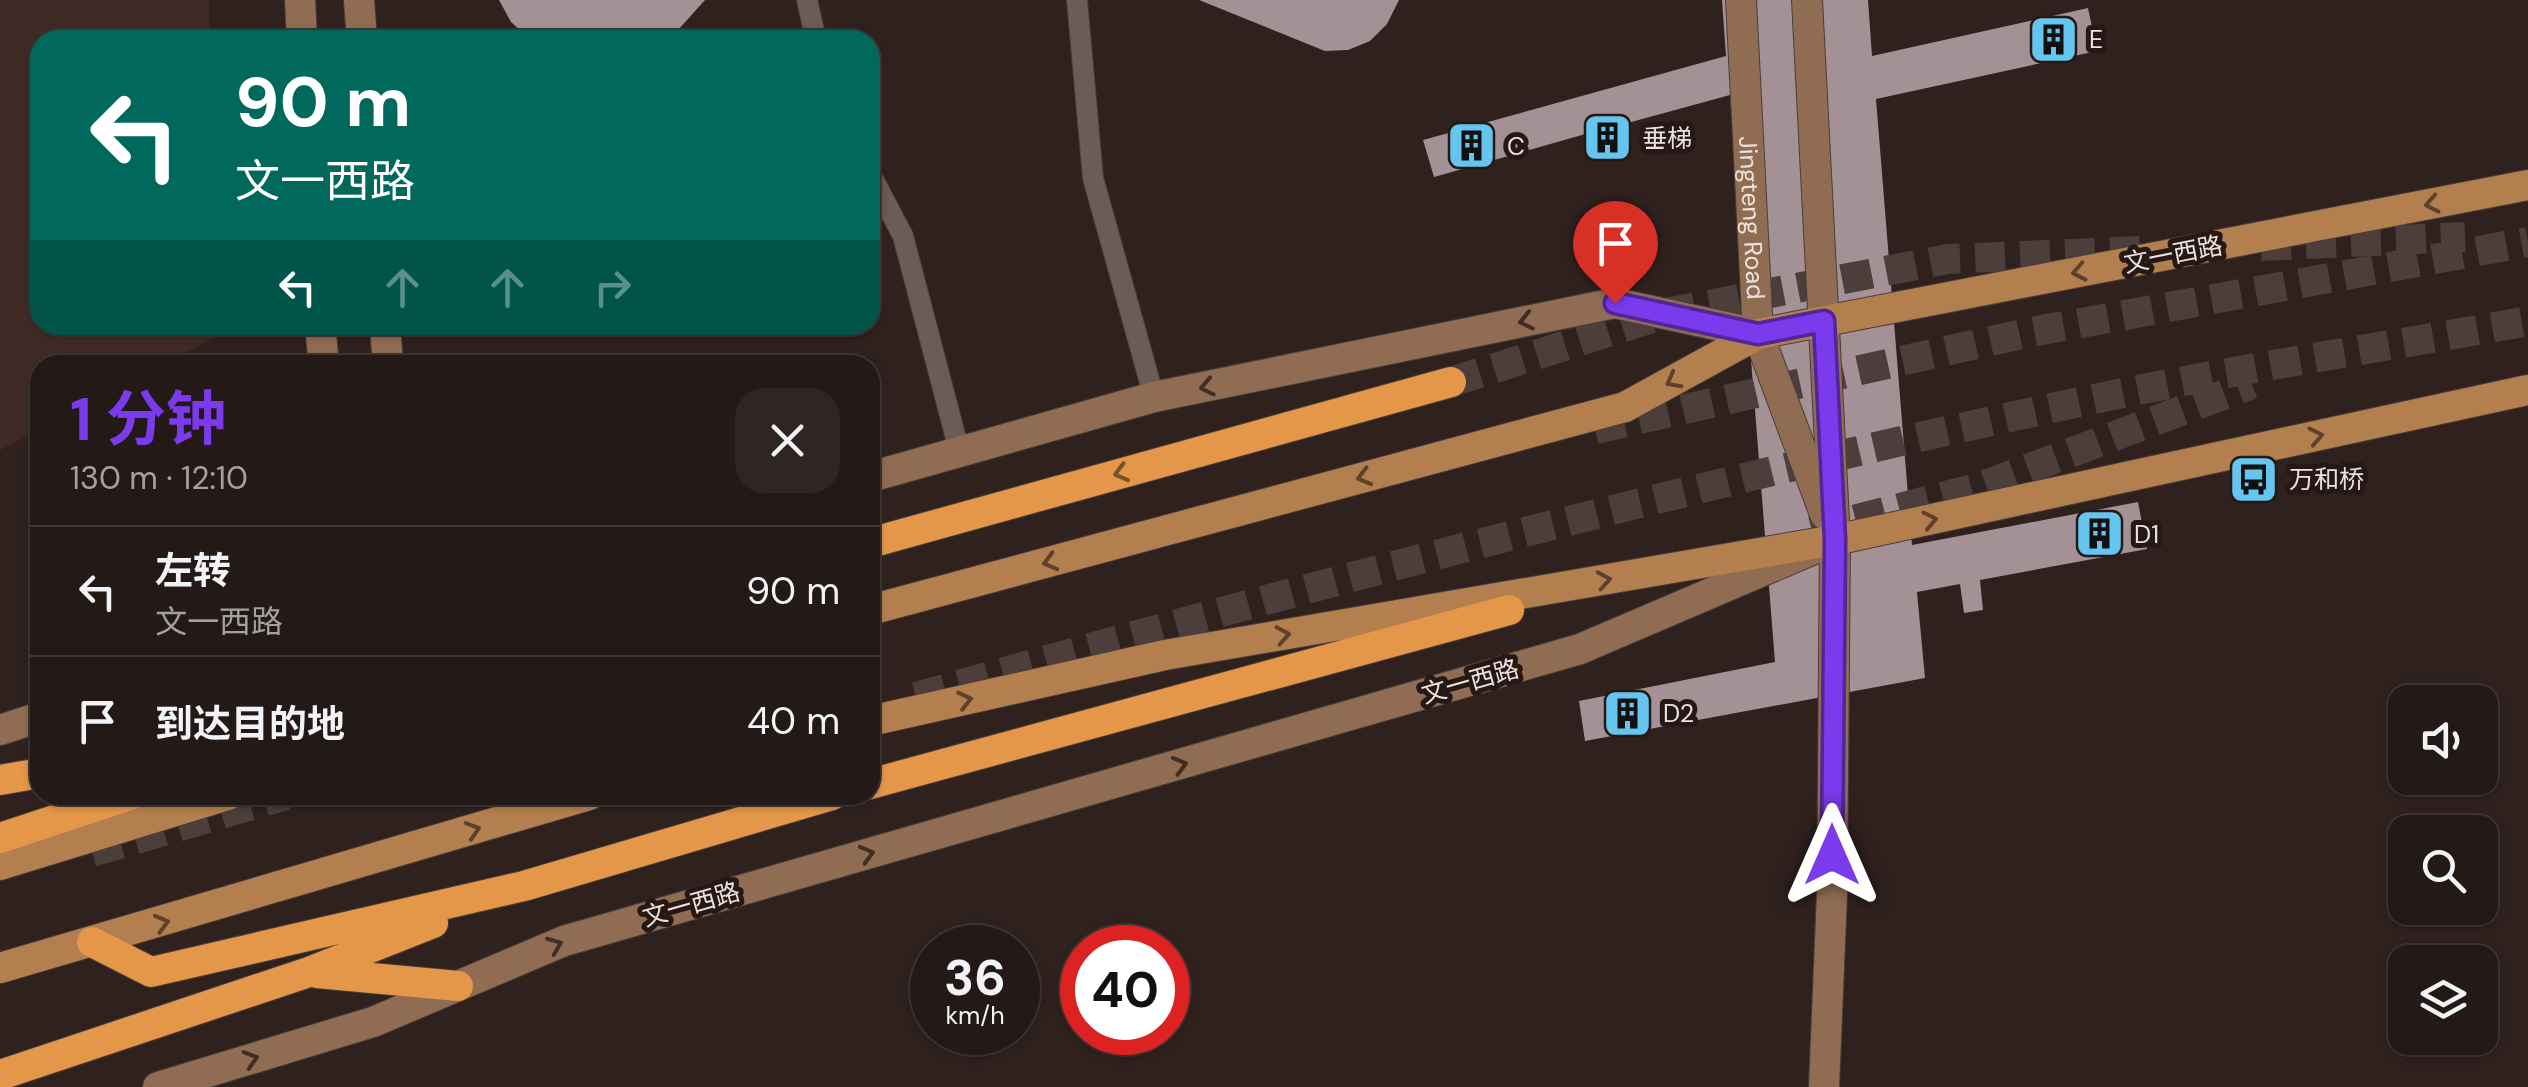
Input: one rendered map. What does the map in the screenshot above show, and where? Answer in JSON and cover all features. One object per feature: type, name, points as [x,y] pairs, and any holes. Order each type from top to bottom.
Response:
[{"type":"highway","points":[[880,540],[1452,382]]},
{"type":"highway","points":[[880,781],[1509,610]]},
{"type":"highway","points":[[0,780],[30,775]]},
{"type":"highway","points":[[0,838],[100,805]]},
{"type":"highway","points":[[92,942],[150,972],[524,886],[798,805]]},
{"type":"highway","points":[[0,1076],[309,972],[524,886]]},
{"type":"highway","points":[[309,972],[458,986]]},
{"type":"main road","points":[[300,0],[302,30]]},
{"type":"main road","points":[[359,0],[361,30]]},
{"type":"main road","name":"Jingteng Road","points":[[1741,0],[1758,334],[1835,540]]},
{"type":"main road","name":"Jingteng Road","points":[[1807,0],[1835,540],[1832,894],[1824,1087]]},
{"type":"main road","name":"文一西路","points":[[880,607],[1625,407],[1758,334],[2528,185]]},
{"type":"main road","name":"文一西路","points":[[880,474],[1154,398],[1615,303],[1758,334]]},
{"type":"main road","points":[[880,720],[1164,655],[1835,540],[2528,390]]},
{"type":"main road","name":"文一西路","points":[[158,1087],[373,1022],[564,940],[1580,649],[1835,540]]},
{"type":"main road","points":[[0,730],[30,720]]},
{"type":"main road","points":[[0,865],[195,805]]},
{"type":"main road","points":[[0,968],[555,805]]},
{"type":"lane","points":[[807,0],[814,30]]},
{"type":"lane","points":[[1077,0],[1094,178],[1154,398]]},
{"type":"lane","points":[[880,193],[902,236],[958,450]]},
{"type":"shaded area","points":[[0,0],[209,0],[210,30],[30,30],[30,335],[219,335],[181,355],[30,355],[30,434],[0,450]]},
{"type":"building","points":[[499,0],[705,0],[678,30],[520,30]]},
{"type":"building","points":[[1199,0],[1399,0],[1387,24],[1370,41],[1348,50],[1325,51]]},
{"type":"building","points":[[1722,0],[1868,0],[1872,56],[2088,8],[2097,51],[1876,99],[1912,545],[2138,502],[2147,549],[1980,580],[1983,610],[1964,613],[1960,584],[1917,592],[1925,678],[1585,741],[1579,701],[1775,662],[1730,95],[1613,127],[1617,145],[1601,149],[1596,131],[1434,177],[1423,140],[1726,56]]},
{"type":"tunnel","points":[[2261,246],[2465,237]]},
{"type":"tunnel","points":[[1595,429],[2031,332],[2528,242]]},
{"type":"tunnel","points":[[1451,382],[1671,312],[1948,259],[2140,251]]},
{"type":"tunnel","points":[[916,697],[1365,574],[1816,461],[2169,384],[2528,321]]},
{"type":"tunnel","points":[[1812,531],[1980,487],[2252,384]]},
{"type":"tunnel","points":[[92,852],[252,805]]},
{"type":"place","name":"E","points":[[2054,39]]},
{"type":"place","name":"垂梯","points":[[1607,138]]},
{"type":"place","name":"C","points":[[1472,146]]},
{"type":"place","name":"万和桥","points":[[2254,479]]},
{"type":"place","name":"D1","points":[[2099,534]]},
{"type":"place","name":"D2","points":[[1628,713]]},
{"type":"route","points":[[1615,303],[1758,334],[1824,321],[1835,540],[1832,855]]}]
